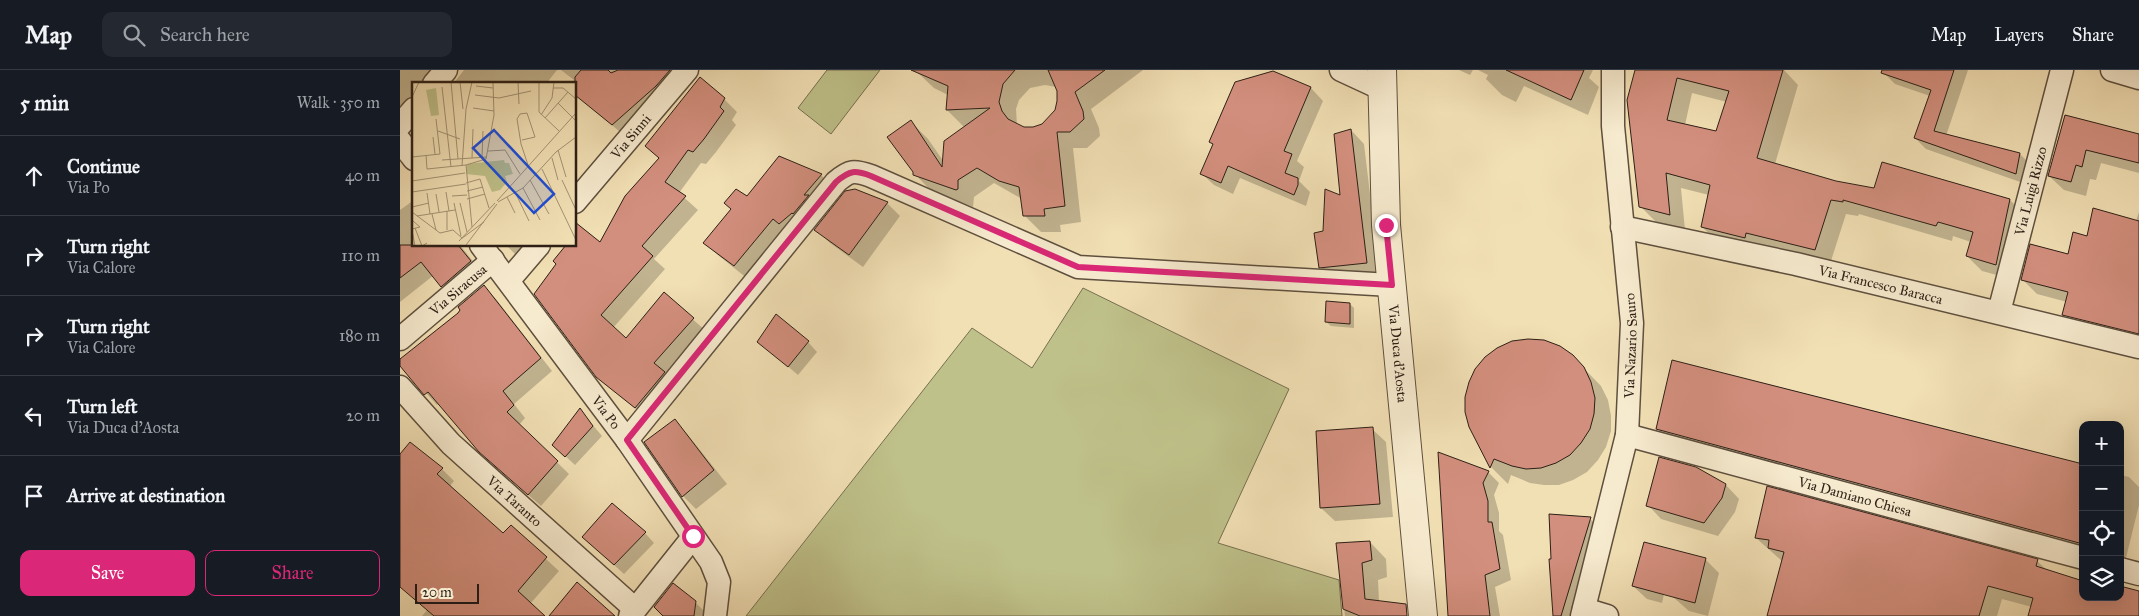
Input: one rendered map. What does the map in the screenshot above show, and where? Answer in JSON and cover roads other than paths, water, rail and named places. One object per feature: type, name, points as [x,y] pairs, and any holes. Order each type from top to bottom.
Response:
[{"type":"street","points":[[436,82],[446,70]]},
{"type":"street","name":"Via Sinni","points":[[576,201],[686,70]]},
{"type":"street","name":"Via Duca d'Aosta","points":[[1341,70],[1382,79],[1386,225],[1423,616]]},
{"type":"street","name":"Via Nazario Sauro","points":[[1583,613],[1627,435],[1632,323],[1613,126],[1613,70]]},
{"type":"street","name":"Via Luigi Rizzo","points":[[2000,312],[2062,70]]},
{"type":"street","points":[[2112,70],[2139,78]]},
{"type":"street","points":[[400,126],[412,111]]},
{"type":"street","points":[[400,141],[412,156]]},
{"type":"street","points":[[627,440],[836,182],[852,172],[858,171],[871,176],[1078,267],[1392,285]]},
{"type":"street","name":"Via Francesco Baracca","points":[[1622,227],[2000,312],[2139,347]]},
{"type":"street","points":[[509,280],[538,246]]},
{"type":"street","name":"Via Po","points":[[487,253],[627,440],[710,562],[719,582],[715,616]]},
{"type":"street","name":"Via Siracusa","points":[[400,339],[487,253]]},
{"type":"street","name":"Via Taranto","points":[[400,387],[451,444],[633,613]]},
{"type":"street","name":"Via Damiano Chiesa","points":[[1627,435],[2079,557]]},
{"type":"street","points":[[633,613],[693,536]]},
{"type":"street","points":[[2124,570],[2139,574]]},
{"type":"street","points":[[1583,613],[1607,616]]}]
